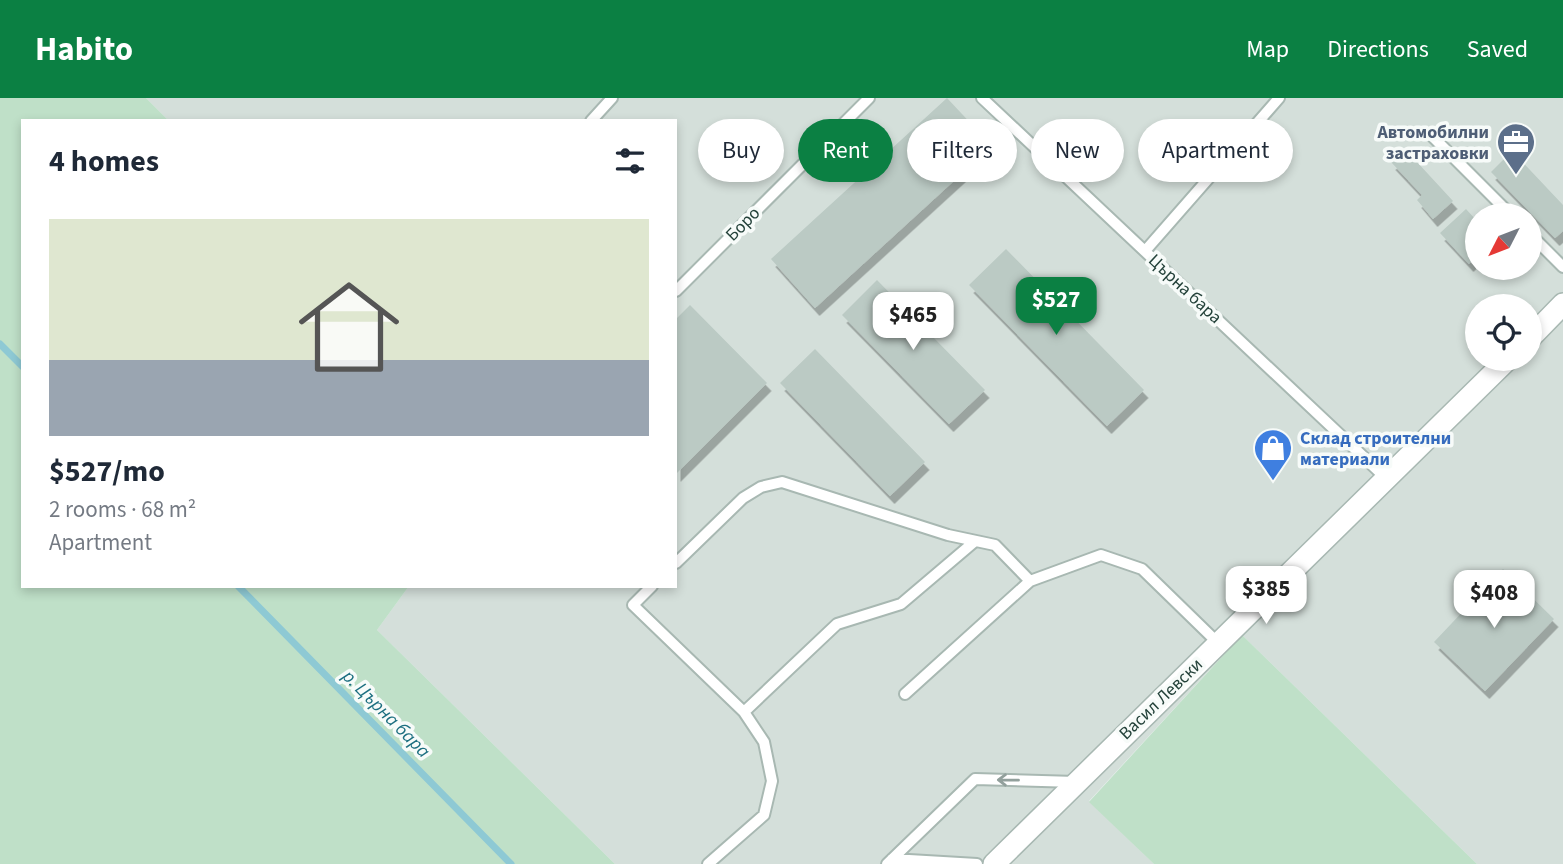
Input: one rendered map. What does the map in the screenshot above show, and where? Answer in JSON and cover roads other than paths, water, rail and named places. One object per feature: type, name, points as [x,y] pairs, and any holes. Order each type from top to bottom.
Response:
[{"type":"street","points":[[1542,326],[1563,304]]},
{"type":"street","name":"Васил Левски","points":[[994,864],[1496,371]]},
{"type":"lane","points":[[593,119],[612,98]]},
{"type":"lane","name":"Боро","points":[[677,290],[869,98]]},
{"type":"lane","name":"Църна бара","points":[[982,98],[1387,479]]},
{"type":"lane","points":[[1145,251],[1279,98]]},
{"type":"lane","points":[[1429,133],[1499,203]]},
{"type":"lane","points":[[1542,246],[1563,268]]},
{"type":"lane","points":[[677,562],[743,498],[761,487],[782,482],[974,542],[995,545],[1030,582]]},
{"type":"lane","points":[[744,712],[837,624],[901,604],[974,542]]},
{"type":"lane","points":[[905,694],[1030,582],[1101,555],[1142,569],[1218,643]]},
{"type":"lane","points":[[650,588],[633,605],[744,712],[764,742],[772,781],[764,815],[708,864]]},
{"type":"lane","points":[[889,861],[975,779],[1076,782]]},
{"type":"lane","points":[[889,861],[977,864]]},
{"type":"waterway","name":"р. Църна бара","points":[[0,344],[21,365]]},
{"type":"waterway","name":"р. Църна бара","points":[[240,588],[511,864]]},
{"type":"place","name":"Автомобилни застраховки","points":[[1516,176]]},
{"type":"place","name":"Склад строителни материали","points":[[1273,482]]}]
